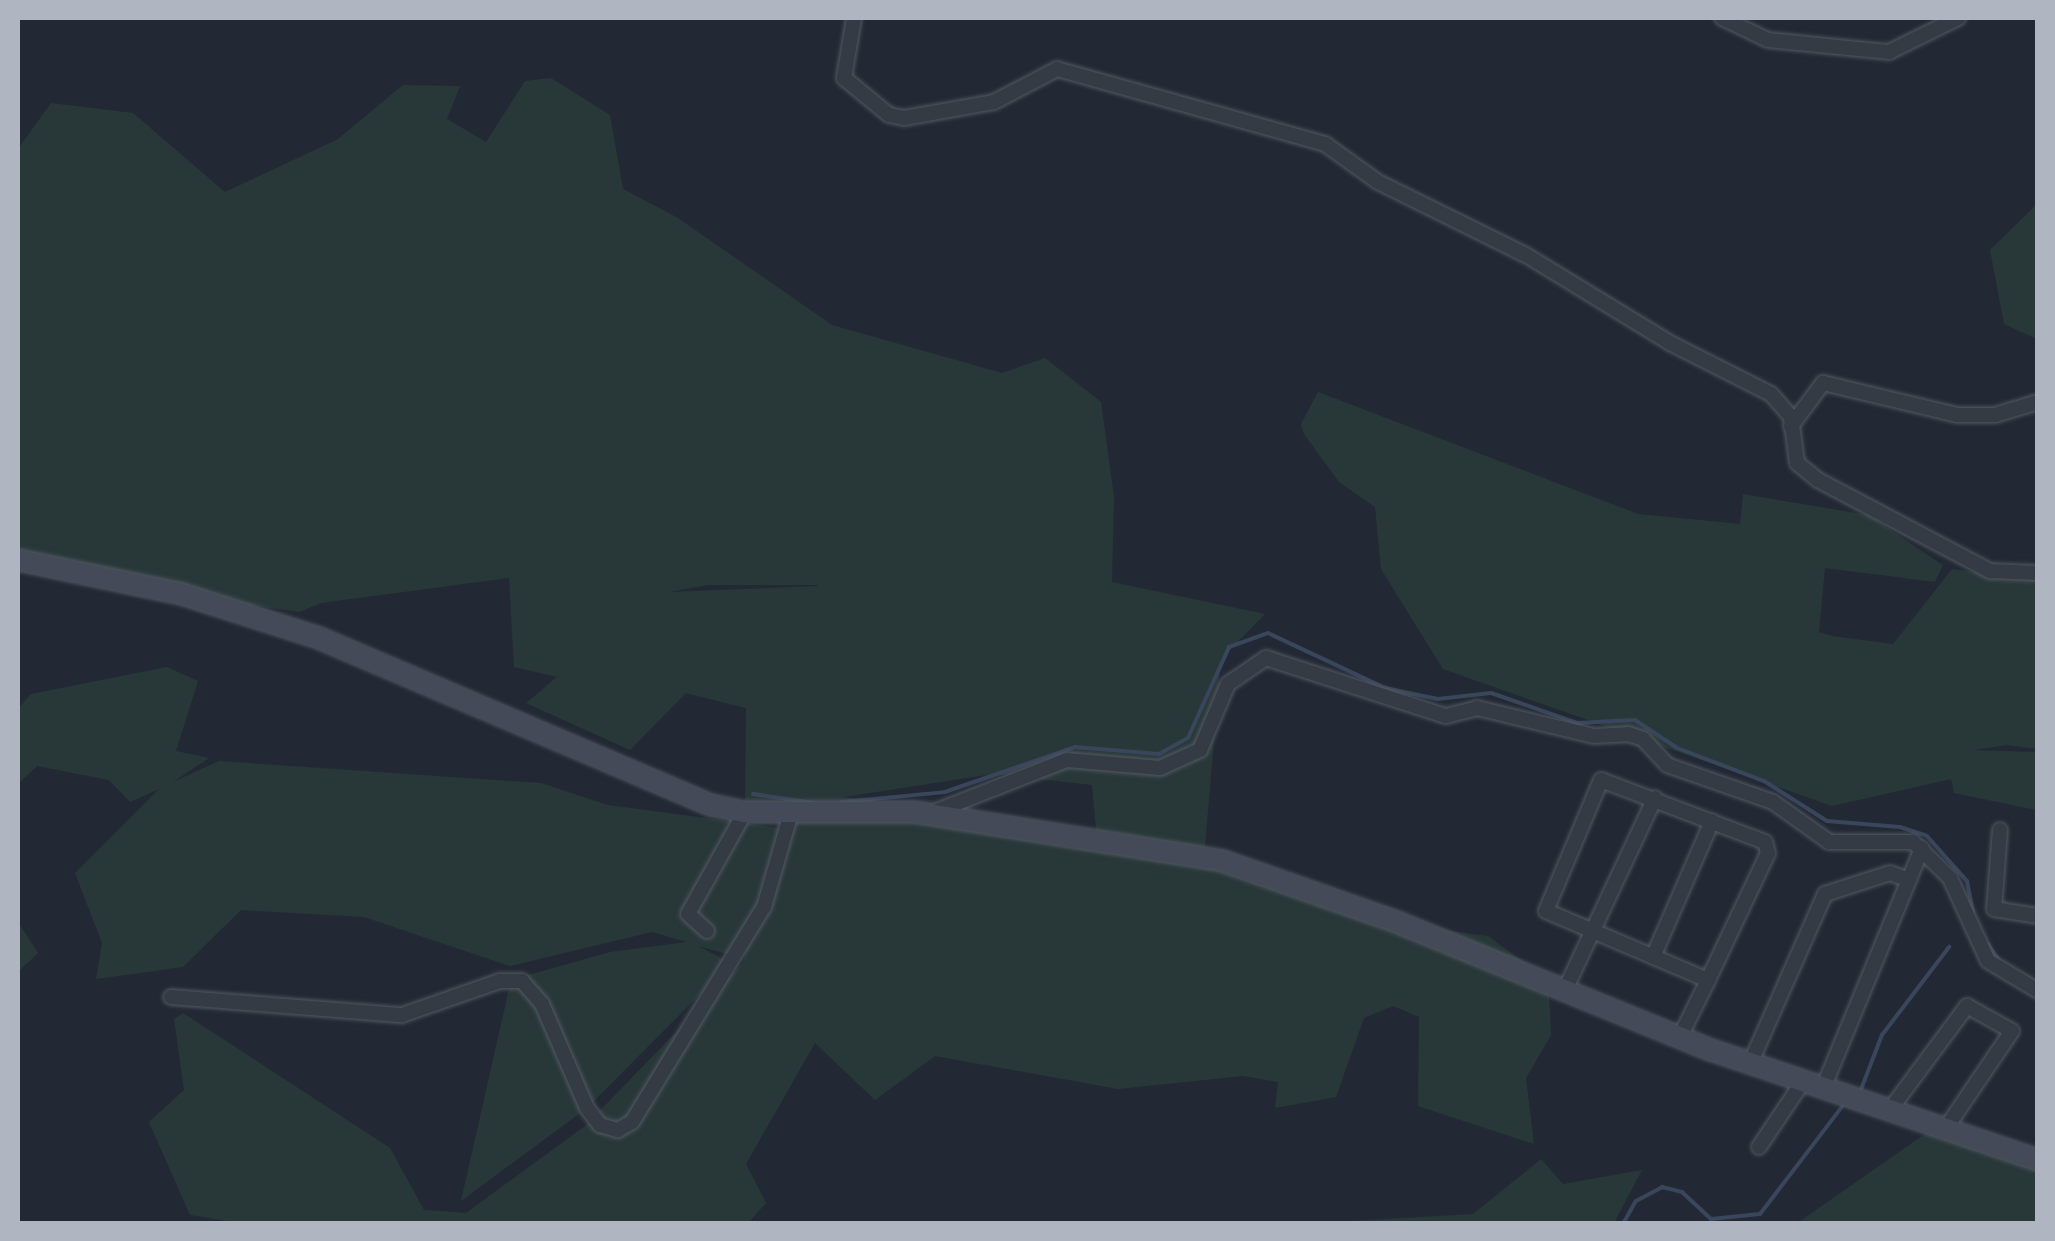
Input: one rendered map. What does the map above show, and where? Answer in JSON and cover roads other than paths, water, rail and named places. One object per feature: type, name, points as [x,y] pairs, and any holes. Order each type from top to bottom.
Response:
[{"type":"street","points":[[854,18],[844,78],[889,114],[904,118],[994,102],[1057,69],[1325,144],[1378,182],[1526,255],[1670,344],[1771,394],[1791,426],[1797,463],[1818,480],[1990,571],[2038,573]]},
{"type":"street","points":[[1722,18],[1768,40],[1889,52],[1958,18]]},
{"type":"street","points":[[1791,426],[1823,382],[1957,415],[1995,415],[2038,402]]},
{"type":"street","points":[[18,560],[164,590],[319,638],[502,712],[672,792],[744,812],[928,814],[1223,861],[1750,1064],[1948,1125],[2038,1160]]},
{"type":"street","points":[[928,814],[1067,760],[1160,768],[1187,756],[1200,750],[1228,684],[1266,658],[1446,716],[1477,708],[1594,736],[1628,734],[1644,739],[1666,765],[1773,802],[1828,842],[1887,839],[1922,848],[1950,878],[1988,960],[2038,991]]},
{"type":"street","points":[[1680,1037],[1708,980],[1768,853],[1765,842],[1601,780],[1544,904],[1593,931],[1708,980]]},
{"type":"street","points":[[1565,990],[1656,798]]},
{"type":"street","points":[[707,931],[688,914],[744,812]]},
{"type":"street","points":[[171,997],[402,1015],[500,980],[522,980],[542,1004],[587,1108],[600,1125],[618,1130],[632,1122],[764,907],[791,813]]},
{"type":"street","points":[[1653,957],[1712,821]]},
{"type":"street","points":[[2000,830],[1994,908],[2038,916]]},
{"type":"street","points":[[1759,1147],[1814,1083],[1922,848]]},
{"type":"street","points":[[1750,1064],[1825,894],[1890,873],[1909,880]]},
{"type":"street","points":[[1892,1108],[1967,1006],[2012,1031],[1948,1125]]},
{"type":"waterway","points":[[842,802],[945,792],[1075,747],[1159,754],[1188,738],[1229,647],[1268,633],[1385,688],[1438,699],[1491,693],[1577,723],[1635,720],[1677,748],[1764,781],[1827,821],[1900,827],[1927,836],[1967,881],[1973,912]]},
{"type":"waterway","points":[[753,794],[813,803]]},
{"type":"waterway","points":[[1987,943],[1999,960]]},
{"type":"waterway","points":[[1860,1092],[1882,1035],[1949,947]]},
{"type":"waterway","points":[[1623,1224],[1636,1201],[1662,1187],[1682,1192],[1711,1219],[1760,1214],[1844,1104]]}]
